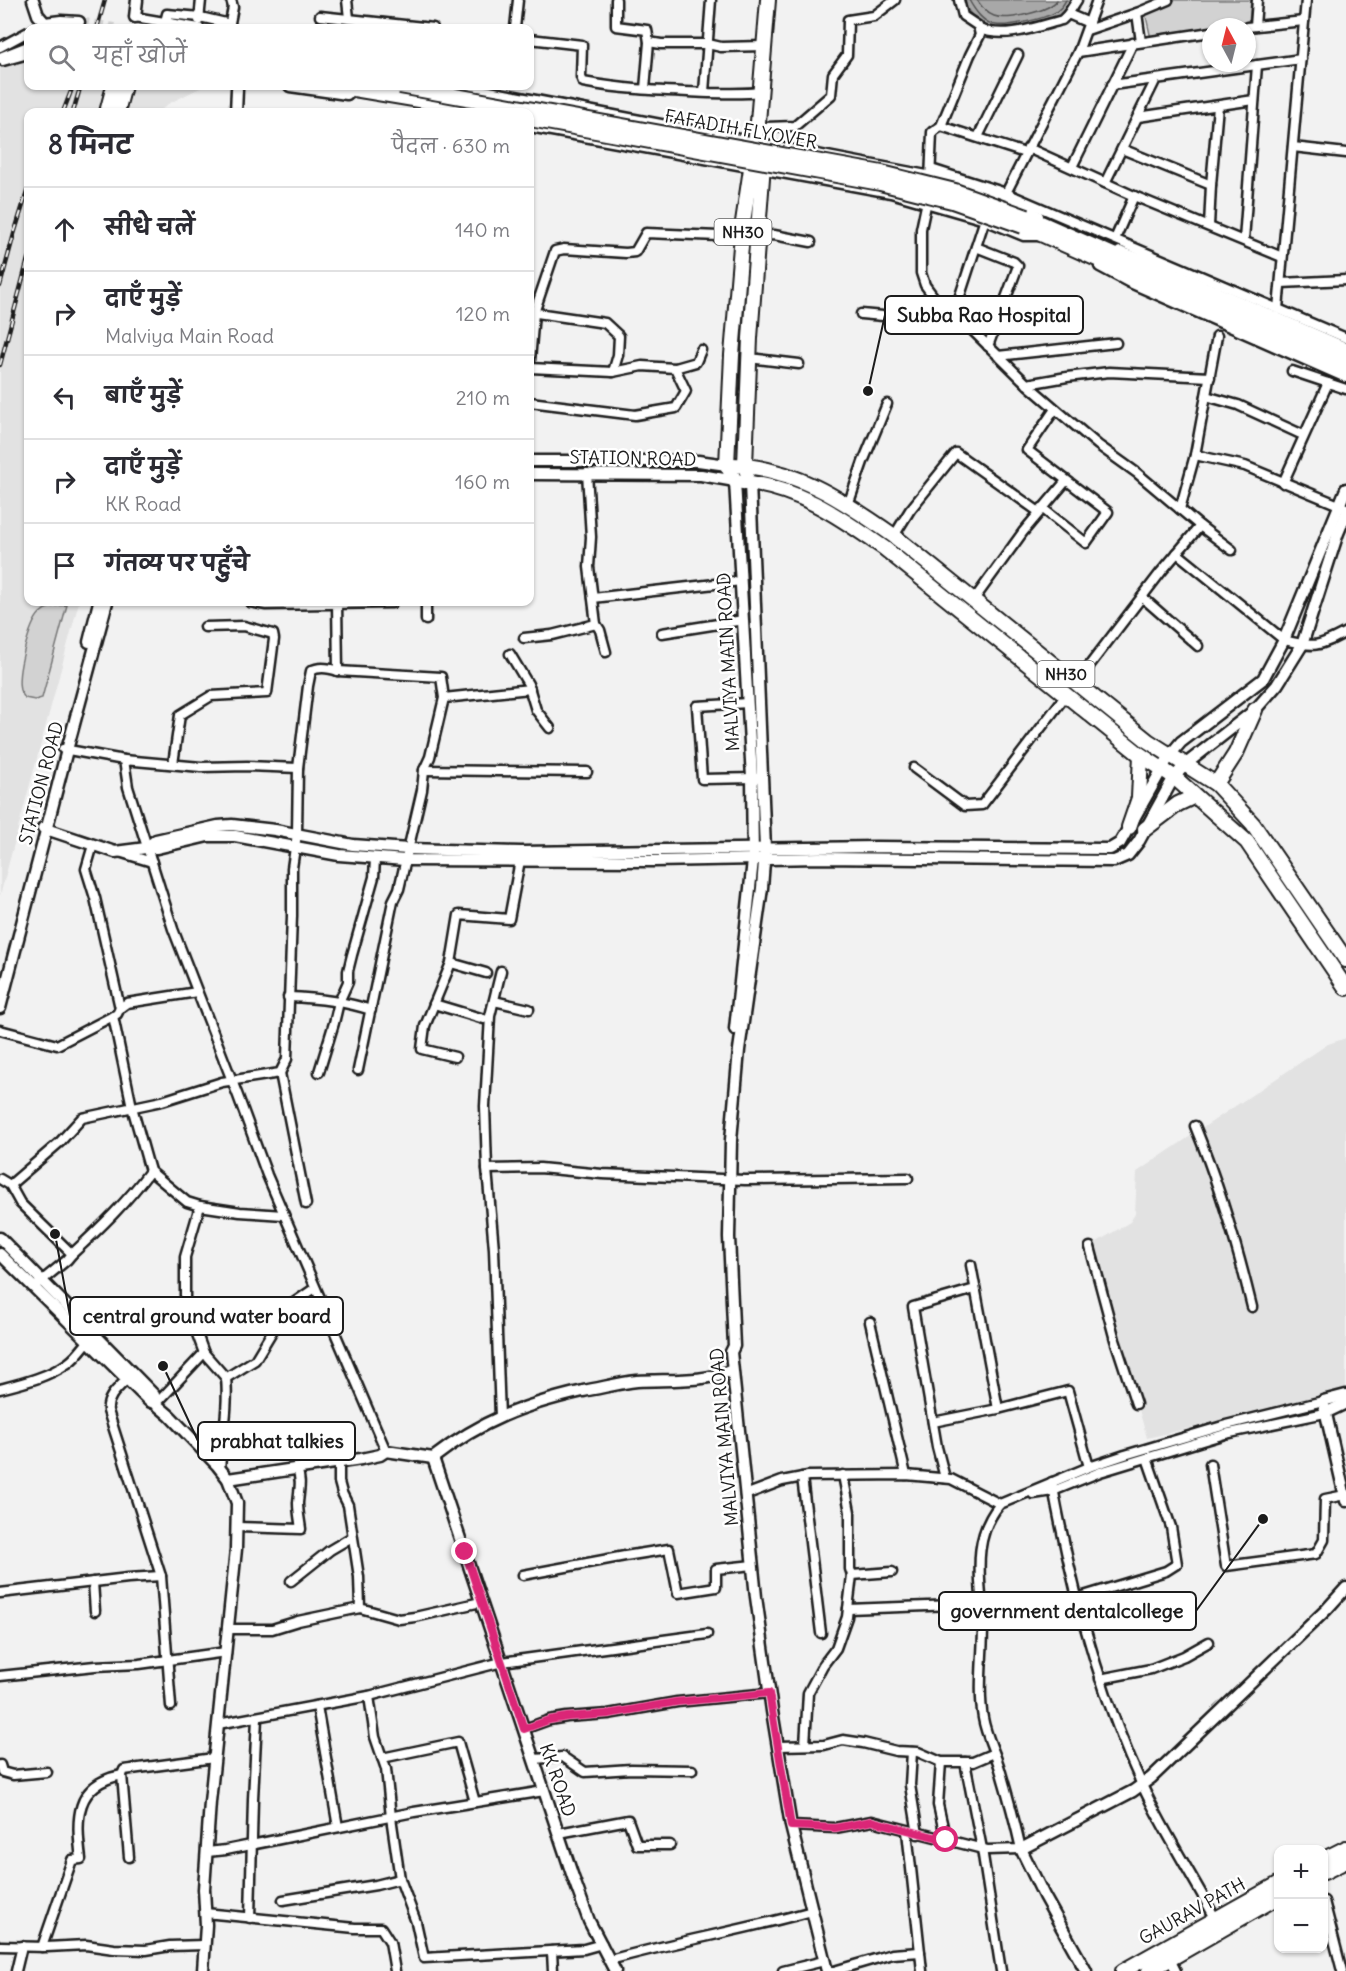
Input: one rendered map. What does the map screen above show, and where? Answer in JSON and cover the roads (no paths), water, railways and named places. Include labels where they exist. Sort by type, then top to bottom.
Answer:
[{"type":"main road","name":"NH30","points":[[745,465],[749,358],[758,236],[757,169],[768,0]]},
{"type":"main road","name":"NH30","points":[[760,144],[766,127],[777,0]]},
{"type":"main road","points":[[108,108],[113,90]]},
{"type":"main road","points":[[118,108],[123,90]]},
{"type":"main road","points":[[360,90],[467,108]]},
{"type":"main road","name":"FAFADIH FLYOVER","points":[[422,90],[522,108]]},
{"type":"main road","name":"FAFADIH FLYOVER","points":[[534,110],[882,173],[955,191],[1074,241]]},
{"type":"main road","name":"FAFADIH FLYOVER","points":[[534,120],[880,183],[1025,221],[1042,235],[1074,241]]},
{"type":"main road","name":"NH30","points":[[757,169],[743,222],[732,355],[727,465],[745,465],[795,477],[848,505],[894,536],[1148,741],[1216,784],[1253,824],[1346,960]]},
{"type":"main road","points":[[1074,241],[1346,370]]},
{"type":"main road","points":[[1111,260],[1346,358]]},
{"type":"main road","name":"MALVIYA MAIN ROAD","points":[[727,465],[735,481]]},
{"type":"main road","points":[[745,465],[750,483]]},
{"type":"main road","name":"NH30","points":[[735,481],[774,488],[805,498],[884,548],[1195,796],[1247,842],[1346,988]]},
{"type":"main road","points":[[1216,784],[1236,753],[1255,710]]},
{"type":"main road","points":[[1130,827],[1139,798],[1141,755]]},
{"type":"main road","points":[[1145,829],[1178,804],[1195,796]]},
{"type":"main road","points":[[1328,1857],[1346,1848]]},
{"type":"main road","points":[[1328,1870],[1346,1861]]},
{"type":"main road","name":"GAURAV PATH","points":[[1123,1971],[1274,1886]]},
{"type":"main road","points":[[1149,1971],[1173,1965],[1275,1899]]},
{"type":"street","points":[[33,0],[38,15],[45,23],[79,22]]},
{"type":"street","points":[[138,0],[135,17],[176,24]]},
{"type":"street","points":[[199,24],[201,0]]},
{"type":"street","points":[[230,24],[233,8],[231,0]]},
{"type":"street","points":[[347,0],[349,18]]},
{"type":"street","points":[[515,24],[518,0]]},
{"type":"street","points":[[616,0],[615,26],[647,30],[649,42],[645,89]]},
{"type":"street","points":[[704,92],[711,0]]},
{"type":"street","points":[[766,127],[795,126],[831,95],[833,74],[847,55],[848,20],[874,16],[896,0]]},
{"type":"street","points":[[959,0],[963,16],[979,29],[991,33],[1006,33],[1062,20],[1077,0]]},
{"type":"street","points":[[1006,193],[1078,52],[1097,0]]},
{"type":"street","points":[[1068,14],[1088,27],[1137,13],[1168,0]]},
{"type":"street","points":[[1253,18],[1257,0]]},
{"type":"street","points":[[1278,309],[1306,0]]},
{"type":"street","points":[[1072,167],[1112,85],[1137,42],[1137,13]]},
{"type":"street","points":[[165,22],[167,14],[200,17],[223,24]]},
{"type":"street","points":[[320,16],[399,24]]},
{"type":"street","points":[[1256,26],[1304,21]]},
{"type":"street","points":[[979,29],[980,36],[940,126],[932,133],[928,202],[921,229],[921,273],[925,285],[953,317],[968,326],[1055,409],[1232,550]]},
{"type":"street","points":[[1078,52],[1202,33]]},
{"type":"street","points":[[0,47],[24,34]]},
{"type":"street","points":[[534,39],[582,45],[581,77],[583,82],[645,89],[738,94],[761,92]]},
{"type":"street","points":[[649,42],[708,44],[721,47],[764,46]]},
{"type":"street","points":[[0,57],[24,48]]},
{"type":"street","points":[[0,62],[24,55]]},
{"type":"street","points":[[978,138],[1018,55]]},
{"type":"street","points":[[1112,85],[1301,58]]},
{"type":"street","points":[[1244,240],[1257,65]]},
{"type":"street","points":[[1105,183],[1156,79]]},
{"type":"street","points":[[236,108],[237,90]]},
{"type":"street","points":[[316,90],[431,108]]},
{"type":"street","points":[[479,90],[760,144],[930,172],[1006,193],[1346,338]]},
{"type":"street","points":[[1138,117],[1254,100]]},
{"type":"street","points":[[1209,226],[1218,106]]},
{"type":"street","points":[[940,126],[1026,150],[1072,167],[1134,196],[1282,257]]},
{"type":"street","points":[[534,127],[891,192],[985,219],[1024,235],[1042,235]]},
{"type":"street","points":[[1293,147],[1346,153]]},
{"type":"street","points":[[1122,149],[1211,185]]},
{"type":"street","points":[[930,172],[1001,197],[1024,208],[1130,282],[1346,377]]},
{"type":"street","points":[[1115,239],[1134,196]]},
{"type":"street","points":[[953,317],[985,219]]},
{"type":"street","points":[[534,307],[555,251],[564,249],[626,254],[635,252],[646,233],[743,237],[774,235],[811,242]]},
{"type":"street","points":[[1074,241],[1143,260],[1346,348]]},
{"type":"street","points":[[976,247],[1014,262],[1018,266],[988,346]]},
{"type":"street","points":[[1281,283],[1346,280]]},
{"type":"street","points":[[534,312],[605,323],[619,336],[618,355],[613,372]]},
{"type":"street","points":[[861,314],[927,320],[953,317]]},
{"type":"street","points":[[1180,509],[1194,455],[1217,336]]},
{"type":"street","points":[[998,356],[1116,344]]},
{"type":"street","points":[[534,368],[613,372],[642,366],[675,368],[696,362],[701,350]]},
{"type":"street","points":[[749,358],[799,364]]},
{"type":"street","points":[[534,402],[635,415],[676,408],[686,391],[675,368]]},
{"type":"street","points":[[1292,371],[1346,389]]},
{"type":"street","points":[[1027,384],[1109,372],[1210,377]]},
{"type":"street","points":[[1283,483],[1328,383]]},
{"type":"street","points":[[1206,396],[1238,405],[1304,435]]},
{"type":"street","points":[[848,505],[858,473],[887,404]]},
{"type":"street","points":[[894,536],[910,510],[956,453],[1086,543],[1108,512],[1028,450],[1055,409]]},
{"type":"street","points":[[1194,455],[1245,466],[1344,509]]},
{"type":"street","name":"STATION ROAD","points":[[534,461],[698,460],[727,465]]},
{"type":"street","name":"STATION ROAD","points":[[534,474],[701,474],[735,481]]},
{"type":"street","points":[[587,474],[591,537],[589,567],[596,624],[606,652]]},
{"type":"street","name":"MALVIYA MAIN ROAD","points":[[735,481],[743,620],[752,672],[748,703],[757,778],[759,855],[736,1050],[722,1233],[728,1296],[727,1348],[731,1352],[745,1495],[769,1693],[791,1826],[825,1966]]},
{"type":"street","points":[[973,601],[1040,510],[1066,481]]},
{"type":"street","points":[[748,703],[697,706],[702,779],[757,778],[752,672],[754,604],[750,483]]},
{"type":"street","points":[[759,855],[876,847],[1110,849],[1120,843],[1168,774],[1186,764],[1255,710],[1277,686],[1302,645],[1338,533],[1346,489]]},
{"type":"street","points":[[115,852],[157,848],[208,836],[235,836],[339,855],[375,859],[407,855],[520,857],[759,855],[1114,861],[1128,855],[1145,829],[1168,774],[1170,755],[1181,742],[1263,678],[1284,640],[1344,509]]},
{"type":"street","points":[[1076,683],[1200,525]]},
{"type":"street","points":[[1176,554],[1284,640],[1302,645],[1321,645],[1346,632]]},
{"type":"street","points":[[593,598],[741,581]]},
{"type":"street","points":[[1142,597],[1198,646]]},
{"type":"street","points":[[742,604],[754,604]]},
{"type":"street","points":[[0,979],[45,829],[98,606]]},
{"type":"street","name":"STATION ROAD","points":[[64,750],[106,606]]},
{"type":"street","points":[[337,606],[338,671]]},
{"type":"street","points":[[426,606],[426,620]]},
{"type":"street","points":[[662,633],[743,620]]},
{"type":"street","points":[[524,638],[552,635],[596,624]]},
{"type":"street","points":[[173,764],[180,715],[211,696],[267,693],[273,634],[244,626],[205,627]]},
{"type":"street","points":[[510,654],[530,689],[536,710],[550,728]]},
{"type":"street","points":[[306,1204],[280,1073],[287,1059],[298,768],[311,671],[318,668],[441,677],[444,698],[430,757],[424,770],[422,790],[399,889],[393,901],[358,1070]]},
{"type":"street","points":[[444,698],[530,689]]},
{"type":"street","points":[[914,768],[965,806],[982,806],[1066,695]]},
{"type":"street","points":[[64,750],[124,760],[173,764],[298,768]]},
{"type":"street","points":[[124,760],[128,787],[173,929],[283,1215],[386,1451]]},
{"type":"street","points":[[424,770],[587,772]]},
{"type":"street","points":[[146,848],[156,840],[231,825],[297,834],[407,855]]},
{"type":"street","points":[[45,829],[152,862]]},
{"type":"street","name":"STATION ROAD","points":[[0,1008],[45,829]]},
{"type":"street","points":[[93,845],[86,869],[95,898],[120,1008]]},
{"type":"street","points":[[455,1057],[422,1049],[425,1026],[451,963],[459,915],[509,919],[520,857]]},
{"type":"street","points":[[319,1072],[339,1002],[348,982],[348,971],[374,877],[375,859]]},
{"type":"street","points":[[451,963],[486,973]]},
{"type":"street","points":[[500,1417],[494,1249],[487,1169],[485,1106],[490,1016],[501,971]]},
{"type":"street","points":[[0,1030],[57,1045],[117,1014],[120,1008],[127,1003],[197,992]]},
{"type":"street","points":[[288,997],[339,1002],[371,1010]]},
{"type":"street","points":[[494,1001],[530,1009]]},
{"type":"street","points":[[434,1004],[484,1019]]},
{"type":"street","points":[[113,1016],[132,1107],[150,1171],[187,1202],[240,1212],[283,1215]]},
{"type":"street","points":[[10,1185],[60,1142],[82,1118],[162,1101],[232,1080],[280,1073]]},
{"type":"street","points":[[1195,1126],[1209,1161],[1237,1248],[1252,1307]]},
{"type":"street","points":[[487,1169],[540,1168],[602,1174],[745,1180],[908,1178]]},
{"type":"street","points":[[38,1284],[67,1260],[110,1218],[150,1171]]},
{"type":"street","points":[[0,1179],[10,1185],[20,1203],[72,1254]]},
{"type":"street","points":[[200,1206],[184,1257],[185,1302],[204,1353],[226,1378],[228,1395],[220,1470]]},
{"type":"street","points":[[0,1238],[38,1284],[130,1376],[149,1401],[156,1404],[220,1470],[228,1479],[237,1503],[237,1527],[214,1758],[204,1889],[203,1971]]},
{"type":"street","points":[[1090,1247],[1115,1340],[1136,1404]]},
{"type":"street","points":[[0,1254],[38,1284]]},
{"type":"street","points":[[971,1265],[998,1409]]},
{"type":"street","points":[[226,1378],[255,1360],[292,1304],[315,1288]]},
{"type":"street","points":[[945,1478],[913,1307],[975,1289]]},
{"type":"street","points":[[870,1322],[906,1475]]},
{"type":"street","points":[[0,1389],[26,1383],[69,1362],[91,1338]]},
{"type":"street","points":[[156,1404],[204,1353]]},
{"type":"street","points":[[228,1479],[339,1463],[380,1455],[386,1451],[433,1458],[476,1428],[521,1408],[550,1399],[635,1381],[717,1377],[732,1370]]},
{"type":"street","points":[[130,1376],[107,1403],[161,1576],[171,1706]]},
{"type":"street","points":[[933,1422],[998,1409],[1068,1391],[1089,1467]]},
{"type":"street","points":[[1086,1971],[1044,1896],[1021,1849],[1006,1788],[982,1716],[983,1625],[979,1577],[984,1530],[990,1516],[1000,1504],[1017,1496],[1324,1407],[1346,1395]]},
{"type":"street","points":[[1053,1487],[1089,1467],[1185,1436],[1346,1403]]},
{"type":"street","points":[[1210,1464],[1226,1566],[1316,1554],[1324,1540],[1325,1499],[1345,1498],[1324,1407]]},
{"type":"street","name":"KK ROAD","points":[[433,1458],[589,1921],[612,1966]]},
{"type":"street","points":[[1077,1598],[1166,1571],[1177,1564],[1171,1527],[1147,1458]]},
{"type":"street","points":[[339,1463],[339,1482],[348,1505],[359,1577],[360,1608]]},
{"type":"street","points":[[237,1527],[301,1529],[298,1503],[301,1479],[297,1468]]},
{"type":"street","points":[[805,1745],[808,1693],[836,1648],[848,1609],[852,1575],[850,1569],[850,1512],[843,1475]]},
{"type":"street","points":[[745,1495],[782,1481],[802,1477],[906,1475],[951,1479],[1000,1504]]},
{"type":"street","points":[[802,1477],[821,1633]]},
{"type":"street","points":[[1053,1487],[1077,1598],[1100,1679],[1142,1785],[1215,1918]]},
{"type":"street","points":[[291,1581],[330,1550],[352,1538]]},
{"type":"street","points":[[523,1575],[669,1549],[678,1593],[716,1587],[716,1569],[753,1565]]},
{"type":"street","points":[[852,1575],[892,1572]]},
{"type":"street","points":[[0,1593],[161,1576]]},
{"type":"street","points":[[93,1582],[95,1611]]},
{"type":"street","points":[[791,1826],[835,1828],[872,1821],[982,1849],[1021,1849],[1133,1791],[1151,1778],[1346,1588]]},
{"type":"street","points":[[228,1629],[272,1629],[360,1608],[399,1619],[481,1602]]},
{"type":"street","points":[[848,1609],[981,1604]]},
{"type":"street","points":[[218,1724],[369,1696],[502,1662],[708,1634]]},
{"type":"street","points":[[1100,1679],[1151,1669],[1184,1656],[1209,1642]]},
{"type":"street","points":[[0,1676],[139,1664],[225,1652]]},
{"type":"street","points":[[524,1729],[549,1720],[567,1717],[608,1714],[676,1702],[769,1693]]},
{"type":"street","points":[[369,1696],[375,1737],[386,1768],[400,1879],[416,1922],[424,1958],[584,1949],[602,1944]]},
{"type":"street","points":[[317,1706],[338,1827]]},
{"type":"street","points":[[250,1918],[257,1718]]},
{"type":"street","points":[[778,1746],[824,1745],[843,1740],[896,1751],[918,1752],[941,1762],[973,1762],[994,1753]]},
{"type":"street","points":[[382,1758],[458,1742],[475,1802]]},
{"type":"street","points":[[912,1752],[910,1785],[918,1834]]},
{"type":"street","points":[[534,1759],[563,1757],[585,1772],[631,1769],[692,1770]]},
{"type":"street","points":[[42,1947],[72,1860],[81,1859],[77,1829],[80,1806],[94,1786],[108,1777],[122,1774],[124,1770],[214,1758]]},
{"type":"street","points":[[941,1762],[938,1805],[946,1840]]},
{"type":"street","points":[[965,1762],[982,1849],[1001,1971]]},
{"type":"street","points":[[0,1764],[2,1772],[13,1775],[47,1772]]},
{"type":"street","points":[[122,1774],[129,1857]]},
{"type":"street","points":[[207,1852],[544,1791]]},
{"type":"street","points":[[559,1833],[628,1821],[637,1845],[670,1845]]},
{"type":"street","points":[[907,1831],[922,1971]]},
{"type":"street","points":[[283,1900],[400,1879]]},
{"type":"street","points":[[612,1966],[647,1950],[812,1911]]},
{"type":"street","points":[[205,1913],[355,1928],[381,1928],[390,1942],[395,1971]]},
{"type":"street","points":[[1328,1919],[1342,1971]]},
{"type":"street","points":[[0,1946],[86,1945],[146,1950],[170,1946],[204,1945]]},
{"type":"street","points":[[16,1971],[22,1946]]},
{"type":"street","points":[[552,1951],[553,1971]]},
{"type":"street","points":[[834,1971],[892,1954],[920,1952]]},
{"type":"street","points":[[783,1971],[825,1966]]},
{"type":"water","points":[[962,0],[1073,0],[1067,10],[1054,20],[995,31],[979,23]]},
{"type":"tunnel","points":[[79,22],[91,24]]},
{"type":"railway","points":[[98,24],[105,0]]},
{"type":"railway","points":[[65,108],[71,90]]},
{"type":"railway","points":[[74,108],[79,90]]},
{"type":"railway","points":[[0,286],[24,202]]},
{"type":"railway","points":[[0,365],[24,274]]},
{"type":"place","name":"Subba Rao Hospital","points":[[868,391]]},
{"type":"place","name":"central ground water board","points":[[55,1234]]},
{"type":"place","name":"prabhat talkies","points":[[163,1366]]},
{"type":"place","name":"government dentalcollege","points":[[1263,1519]]}]
